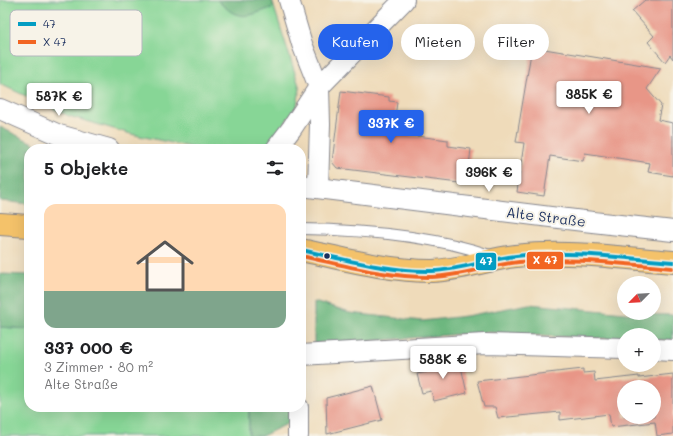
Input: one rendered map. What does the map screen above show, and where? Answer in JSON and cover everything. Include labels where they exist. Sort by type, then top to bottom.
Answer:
[{"type":"main road","points":[[0,224],[24,226]]},
{"type":"main road","points":[[306,251],[357,262],[416,270],[452,269],[515,256],[564,254],[673,262]]},
{"type":"street","points":[[288,0],[302,44],[319,87],[320,124],[309,187]]},
{"type":"street","points":[[280,144],[319,87],[404,0]]},
{"type":"street","points":[[0,109],[59,135],[91,144]]},
{"type":"street","name":"Alte Straße","points":[[309,187],[673,231]]},
{"type":"street","points":[[306,356],[485,344],[617,348]]},
{"type":"street","points":[[661,349],[673,350]]},
{"type":"street","points":[[298,412],[298,436]]},
{"type":"lane","points":[[306,229],[394,235],[469,248],[501,258]]},
{"type":"green space","points":[[0,0],[217,0],[225,7],[250,15],[274,7],[300,89],[297,105],[271,144],[177,144],[131,134],[69,116],[0,84]]},
{"type":"green space","points":[[217,0],[272,0],[274,7],[252,15],[243,16],[233,13]]},
{"type":"green space","points":[[0,127],[35,144],[24,144],[24,203],[0,201]]},
{"type":"green space","points":[[0,274],[24,275],[24,329],[0,327]]},
{"type":"green space","points":[[314,302],[350,313],[422,321],[466,316],[529,304],[617,312],[617,320],[661,320],[661,315],[673,315],[673,340],[661,340],[661,328],[617,328],[617,339],[488,332],[314,344]]},
{"type":"green space","points":[[0,327],[24,329],[24,412],[249,412],[249,436],[0,436]]},
{"type":"green space","points":[[249,412],[290,412],[289,423],[262,436],[249,436]]},
{"type":"building","points":[[645,0],[673,0],[673,59],[670,55],[665,62],[648,42],[654,36],[632,11]]},
{"type":"building","points":[[549,50],[661,68],[647,89],[661,105],[658,120],[673,123],[673,176],[648,172],[650,163],[585,153],[583,161],[550,156],[544,196],[517,192],[524,143],[516,142],[530,60],[549,60]]},
{"type":"building","points":[[341,91],[389,97],[389,101],[397,102],[393,133],[448,140],[448,146],[471,149],[467,184],[337,168],[332,162]]},
{"type":"building","points":[[460,362],[467,393],[434,401],[431,391],[422,393],[417,374],[427,372],[425,364]]},
{"type":"building","points":[[583,369],[583,373],[594,372],[595,381],[673,374],[673,434],[657,436],[655,424],[661,424],[661,380],[617,380],[617,424],[637,424],[611,427],[609,414],[560,420],[560,412],[498,418],[495,407],[484,407],[477,381]]},
{"type":"building","points":[[373,386],[382,420],[327,434],[326,398]]},
{"type":"transit line","name":"47","points":[[306,251],[366,264],[416,271],[443,270],[464,267],[506,257],[536,254],[594,255],[673,262]]},
{"type":"transit line","points":[[306,257],[366,270],[416,277],[432,277],[465,273],[508,263],[557,260],[672,268]]}]
